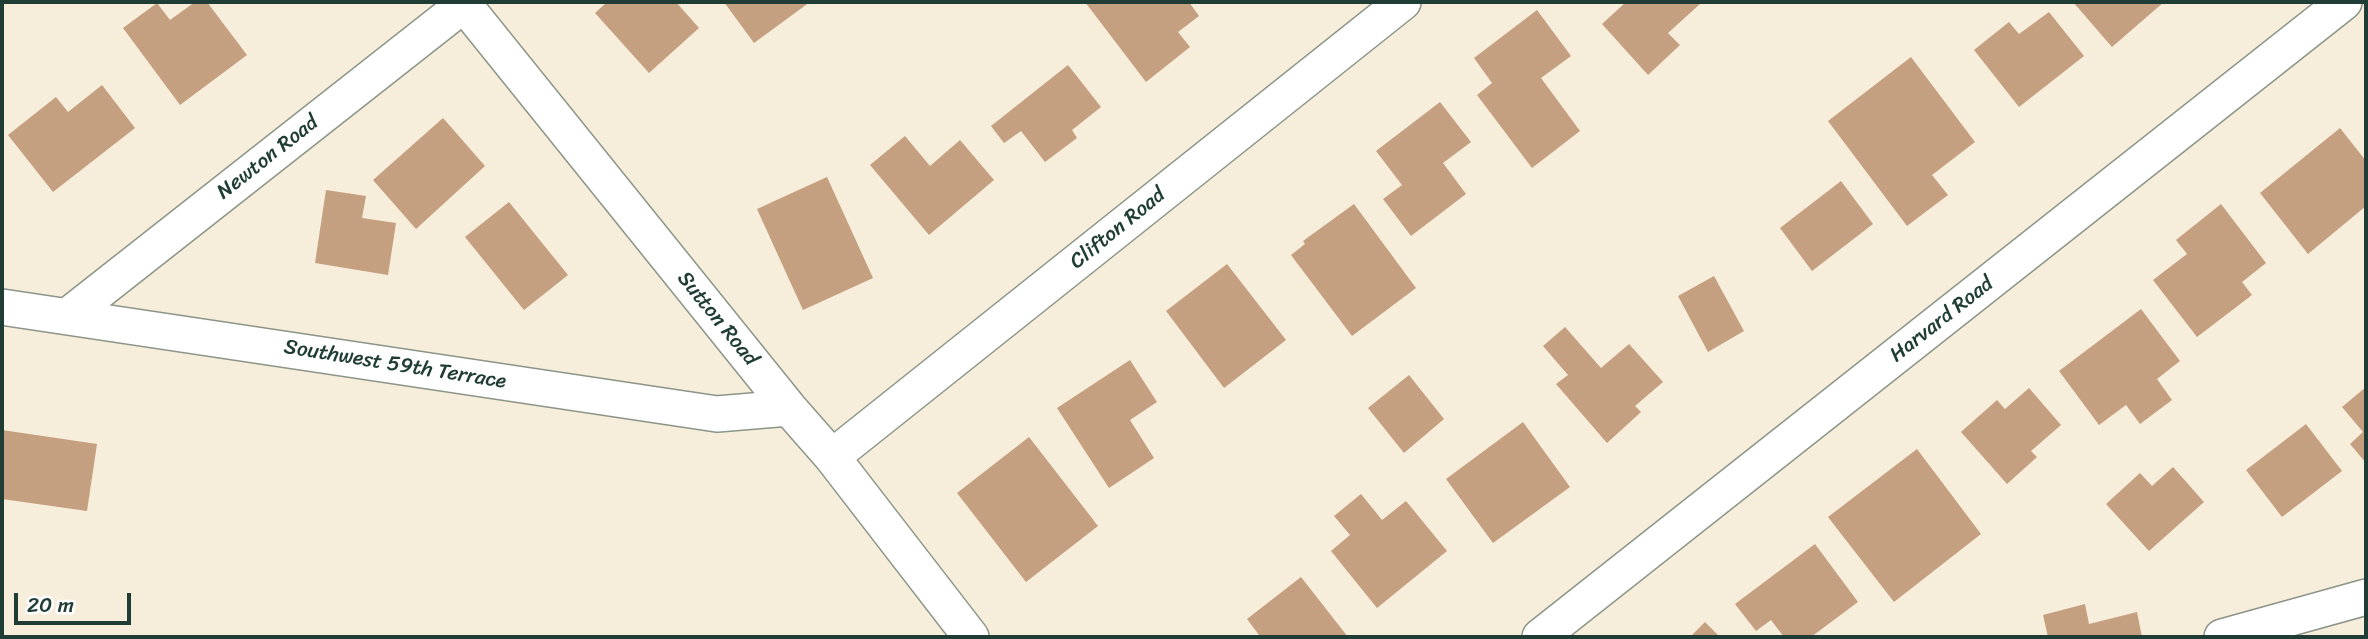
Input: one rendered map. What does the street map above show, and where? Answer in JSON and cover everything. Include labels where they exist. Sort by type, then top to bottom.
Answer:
[{"type":"street","name":"Clifton Road","points":[[832,457],[1404,2]]},
{"type":"street","name":"Harvard Road","points":[[1540,637],[2344,2]]},
{"type":"street","name":"Sutton Road","points":[[464,3],[789,408],[832,457],[971,637]]},
{"type":"street","name":"Newton Road","points":[[69,315],[464,3]]},
{"type":"street","name":"Southwest 59th Terrace","points":[[2,307],[717,414],[789,408]]},
{"type":"street","points":[[2222,637],[2366,597]]},
{"type":"building","points":[[195,2],[207,2],[247,55],[180,105],[123,28],[157,3],[170,20]]},
{"type":"building","points":[[607,2],[676,2],[699,28],[649,73],[595,13]]},
{"type":"building","points":[[724,2],[810,2],[754,43]]},
{"type":"building","points":[[1085,2],[1189,2],[1199,16],[1178,32],[1190,47],[1146,82]]},
{"type":"building","points":[[1626,2],[1700,4],[1668,33],[1680,45],[1648,75],[1602,24]]},
{"type":"building","points":[[2073,2],[2164,2],[2112,47]]},
{"type":"building","points":[[1537,10],[1571,56],[1541,78],[1580,131],[1532,168],[1477,95],[1492,83],[1474,58]]},
{"type":"building","points":[[2049,12],[2084,56],[2019,107],[1974,50],[2009,22],[2019,34]]},
{"type":"building","points":[[1911,57],[1975,142],[1932,175],[1948,195],[1907,226],[1828,121]]},
{"type":"building","points":[[1068,65],[1101,107],[1072,130],[1077,138],[1045,162],[1021,131],[1004,143],[991,126]]},
{"type":"building","points":[[102,85],[135,128],[53,192],[8,135],[56,97],[68,112]]},
{"type":"building","points":[[1440,102],[1471,142],[1443,163],[1466,194],[1411,236],[1383,199],[1402,185],[1376,151]]},
{"type":"building","points":[[443,118],[485,166],[416,229],[373,180]]},
{"type":"building","points":[[2340,128],[2366,161],[2366,206],[2308,254],[2260,193]]},
{"type":"building","points":[[905,136],[930,166],[960,140],[994,180],[929,235],[870,165]]},
{"type":"building","points":[[827,177],[873,278],[803,310],[757,209]]},
{"type":"building","points":[[1841,181],[1873,224],[1812,271],[1780,228]]},
{"type":"building","points":[[326,190],[366,196],[362,218],[396,223],[388,275],[315,263]]},
{"type":"building","points":[[509,202],[568,275],[524,310],[465,237]]},
{"type":"building","points":[[1354,204],[1416,288],[1352,336],[1291,255],[1305,244],[1303,241]]},
{"type":"building","points":[[2221,204],[2266,263],[2242,282],[2252,295],[2197,337],[2153,280],[2187,254],[2176,240]]},
{"type":"building","points":[[1227,264],[1286,340],[1224,388],[1166,311]]},
{"type":"building","points":[[1714,276],[1744,331],[1708,352],[1678,296]]},
{"type":"building","points":[[2141,309],[2180,361],[2157,379],[2172,400],[2140,424],[2126,405],[2099,425],[2059,371]]},
{"type":"building","points":[[1565,327],[1601,368],[1629,344],[1663,382],[1635,406],[1641,412],[1607,443],[1556,384],[1568,375],[1543,346]]},
{"type":"building","points":[[1130,360],[1157,402],[1130,420],[1154,458],[1109,488],[1057,408]]},
{"type":"building","points":[[1409,375],[1444,419],[1404,453],[1368,408]]},
{"type":"building","points":[[2366,387],[2366,463],[2350,444],[2363,432],[2342,407]]},
{"type":"building","points":[[2029,388],[2061,425],[2031,451],[2037,457],[2007,484],[1961,432],[1997,400],[2005,409]]},
{"type":"building","points":[[1523,422],[1570,487],[1493,543],[1446,479]]},
{"type":"building","points":[[2306,424],[2342,471],[2282,517],[2246,470]]},
{"type":"building","points":[[2,430],[97,444],[87,511],[2,499]]},
{"type":"building","points":[[1029,437],[1098,526],[1026,582],[957,493]]},
{"type":"building","points":[[1917,449],[1981,534],[1894,602],[1828,517]]},
{"type":"building","points":[[2173,467],[2204,502],[2149,551],[2106,504],[2140,473],[2152,486]]},
{"type":"building","points":[[1361,494],[1382,520],[1406,501],[1447,551],[1377,608],[1331,551],[1350,535],[1334,516]]},
{"type":"building","points":[[1815,544],[1858,602],[1811,637],[1784,637],[1771,620],[1756,631],[1735,604]]},
{"type":"building","points":[[1301,577],[1348,637],[1257,637],[1259,635],[1247,619]]},
{"type":"building","points":[[2085,604],[2089,624],[2137,612],[2142,637],[2048,637],[2043,615]]},
{"type":"building","points":[[1705,622],[1720,637],[1690,637]]}]
